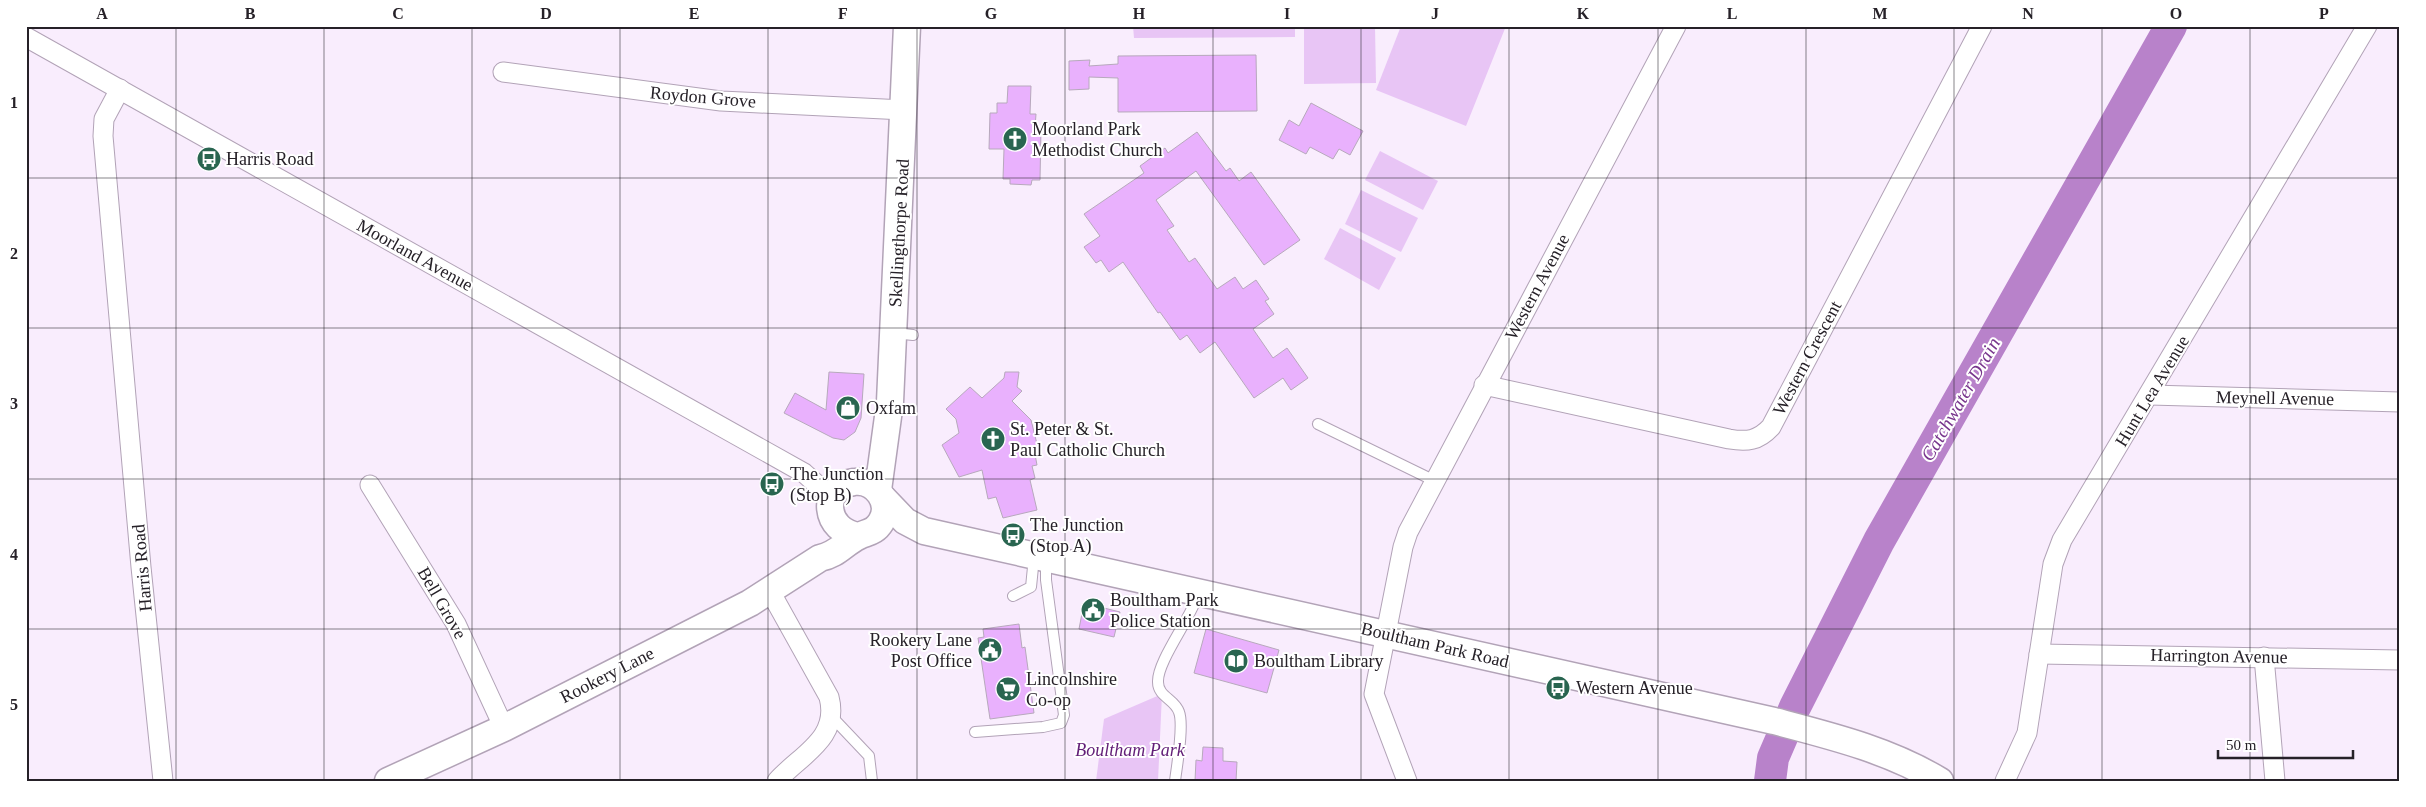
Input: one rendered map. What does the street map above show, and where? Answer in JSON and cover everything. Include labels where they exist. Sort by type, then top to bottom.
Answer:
[{"type":"street","name":"Skellingthorpe Road","points":[[856,494],[886,439],[903,334],[904,110],[907,26]]},
{"type":"street","name":"Western Avenue","points":[[1407,781],[1374,694],[1403,547],[1408,532],[1484,385],[1676,26]]},
{"type":"street","name":"Western Crescent","points":[[1484,385],[1729,439],[1748,442],[1763,436],[1771,427],[1982,26]]},
{"type":"street","name":"Hunt Lea Avenue","points":[[2005,781],[2025,741],[2053,564],[2062,540],[2150,395],[2367,26]]},
{"type":"street","name":"Moorland Avenue","points":[[26,37],[804,473],[856,494]]},
{"type":"street","name":"Roydon Grove","points":[[503,72],[721,101],[904,110]]},
{"type":"street","name":"Harris Road","points":[[120,90],[104,119],[103,136],[141,567],[163,781]]},
{"type":"street","name":"Meynell Avenue","points":[[2150,395],[2400,402]]},
{"type":"street","name":"Moorland Avenue","points":[[804,473],[838,482],[856,494]]},
{"type":"street","name":"Bell Grove","points":[[370,485],[456,624],[504,728]]},
{"type":"street","points":[[856,494],[924,531]]},
{"type":"street","points":[[856,494],[842,532],[903,534],[924,531]]},
{"type":"street","points":[[856,494],[884,514],[868,532]]},
{"type":"street","points":[[820,558],[856,494]]},
{"type":"street","name":"Boultham Park Road","points":[[924,531],[1040,558],[1200,591],[1774,721],[1838,737],[1912,764],[1940,781]]},
{"type":"street","name":"Rookery Lane","points":[[388,781],[504,728],[770,591],[820,558],[832,556],[868,532]]},
{"type":"street","points":[[770,591],[828,698],[832,717],[820,742],[777,781]]},
{"type":"street","name":"Harrington Avenue","points":[[2038,654],[2400,660]]},
{"type":"street","points":[[2264,657],[2275,781]]},
{"type":"lane","points":[[1318,424],[1435,481]]},
{"type":"lane","points":[[1013,596],[1031,587],[1040,558]]},
{"type":"lane","points":[[975,732],[1043,727],[1061,723],[1064,715],[1046,580],[1040,558]]},
{"type":"lane","points":[[1175,781],[1180,718],[1174,704],[1159,690],[1158,681],[1165,658],[1195,605],[1200,591]]},
{"type":"lane","points":[[832,717],[869,756],[872,781]]},
{"type":"green space","points":[[1133,26],[1295,26],[1295,37],[1134,38]]},
{"type":"green space","points":[[1304,26],[1375,26],[1376,83],[1304,84]]},
{"type":"green space","points":[[1401,26],[1506,26],[1466,126],[1376,90]]},
{"type":"green space","points":[[1380,151],[1438,181],[1423,210],[1365,180]]},
{"type":"green space","points":[[1361,190],[1418,218],[1401,252],[1345,224]]},
{"type":"green space","points":[[1340,228],[1396,258],[1379,290],[1324,259]]},
{"type":"green space","name":"Boultham Park","points":[[1162,694],[1158,781],[1096,781],[1104,719]]},
{"type":"building","points":[[1256,55],[1257,111],[1118,112],[1118,78],[1089,77],[1089,89],[1069,90],[1069,61],[1090,60],[1089,66],[1118,64],[1118,56]]},
{"type":"building","name":"Moorland Park Methodist Church","points":[[1008,86],[1031,86],[1030,114],[1036,114],[1035,128],[1041,128],[1040,180],[1032,180],[1031,185],[1010,184],[1010,179],[1003,179],[1004,149],[989,149],[990,113],[997,113],[997,103],[1007,103]]},
{"type":"building","points":[[1311,103],[1363,131],[1350,155],[1339,149],[1333,159],[1310,147],[1306,154],[1279,140],[1289,120],[1299,126]]},
{"type":"building","points":[[1197,132],[1226,171],[1230,168],[1239,181],[1251,172],[1300,240],[1264,265],[1196,171],[1156,200],[1174,226],[1167,230],[1189,262],[1195,258],[1217,289],[1235,277],[1243,289],[1256,280],[1269,299],[1265,301],[1274,314],[1253,329],[1273,358],[1287,348],[1308,378],[1291,390],[1283,378],[1254,398],[1215,342],[1200,353],[1187,335],[1180,340],[1160,312],[1158,313],[1123,262],[1109,272],[1101,260],[1096,263],[1084,247],[1100,236],[1084,214],[1144,173],[1140,166],[1165,148],[1168,153]]},
{"type":"building","name":"Oxfam","points":[[829,372],[864,374],[861,418],[855,432],[844,440],[833,438],[784,413],[795,393],[826,410]]},
{"type":"building","name":"St. Peter & St. Paul Catholic Church","points":[[1005,372],[1019,372],[1017,387],[1022,391],[1012,401],[1031,420],[1038,448],[1034,449],[1037,465],[1032,466],[1035,478],[1030,480],[1037,510],[1003,518],[996,497],[988,499],[982,470],[959,477],[942,445],[959,433],[956,419],[946,409],[970,387],[982,398],[1004,378]]},
{"type":"building","points":[[1084,603],[1120,612],[1114,637],[1079,629]]},
{"type":"building","name":"Lincolnshire Co-op","points":[[1019,624],[1022,648],[1025,647],[1034,713],[990,719],[978,638],[984,637],[983,629]]},
{"type":"building","name":"Boultham Library","points":[[1206,629],[1279,650],[1267,693],[1194,673]]},
{"type":"building","points":[[1203,747],[1223,748],[1223,761],[1237,762],[1236,781],[1195,781],[1196,760],[1202,761]]},
{"type":"waterway","name":"Catchwater Drain","points":[[1770,781],[1773,758],[1795,707],[1879,541],[2171,26]]},
{"type":"place","name":"Moorland Park Methodist Church","points":[[1015,139]]},
{"type":"place","name":"Harris Road","points":[[209,159]]},
{"type":"place","name":"Oxfam","points":[[848,408]]},
{"type":"place","name":"St. Peter & St. Paul Catholic Church","points":[[993,439]]},
{"type":"place","name":"The Junction (Stop B)","points":[[772,484]]},
{"type":"place","name":"The Junction (Stop A)","points":[[1013,535]]},
{"type":"place","name":"Boultham Park Police Station","points":[[1093,610]]},
{"type":"place","name":"Rookery Lane Post Office","points":[[990,650]]},
{"type":"place","name":"Boultham Library","points":[[1236,661]]},
{"type":"place","name":"Western Avenue","points":[[1558,688]]},
{"type":"place","name":"Lincolnshire Co-op","points":[[1008,689]]}]
